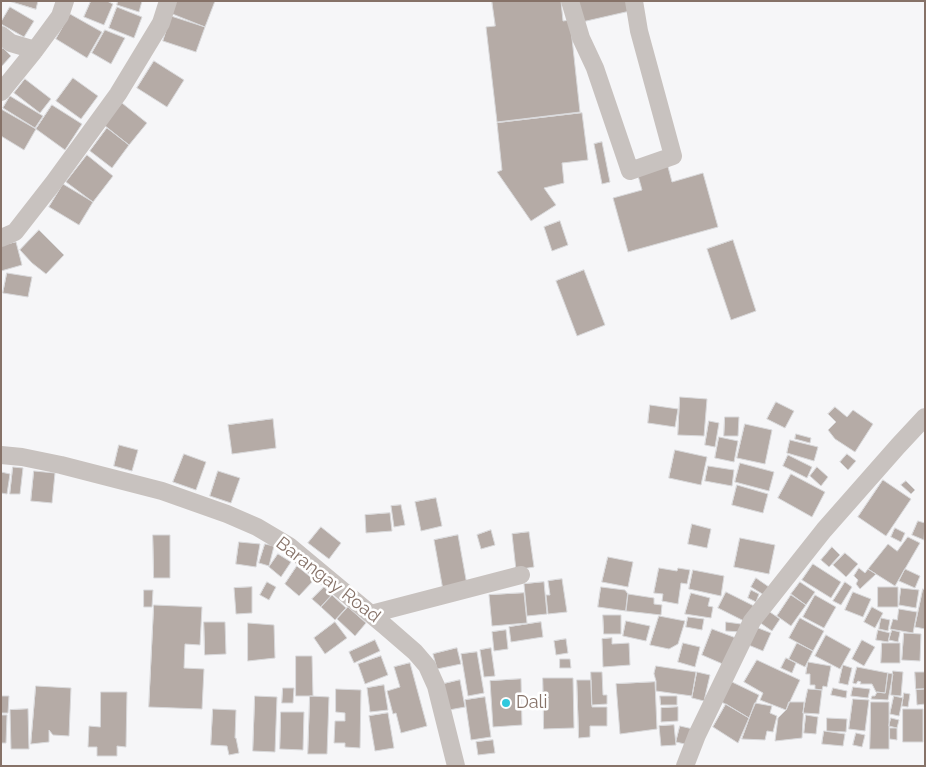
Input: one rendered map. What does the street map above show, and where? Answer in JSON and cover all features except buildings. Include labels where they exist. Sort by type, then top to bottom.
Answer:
[{"type":"street","points":[[1,92],[60,16],[65,1]]},
{"type":"street","points":[[1,238],[15,232],[118,94],[161,23],[168,1]]},
{"type":"street","points":[[570,1],[580,38],[595,68],[630,171],[673,156],[639,31],[634,1]]},
{"type":"street","points":[[1,35],[11,43],[35,50]]},
{"type":"street","points":[[685,766],[697,735],[752,621],[824,530],[925,417]]},
{"type":"street","name":"Barangay Road","points":[[1,455],[29,458],[84,470],[162,491],[228,514],[289,546],[416,652],[426,666],[436,686],[456,766]]},
{"type":"street","points":[[371,614],[521,575]]},
{"type":"place","name":"Dali","points":[[506,703]]}]
